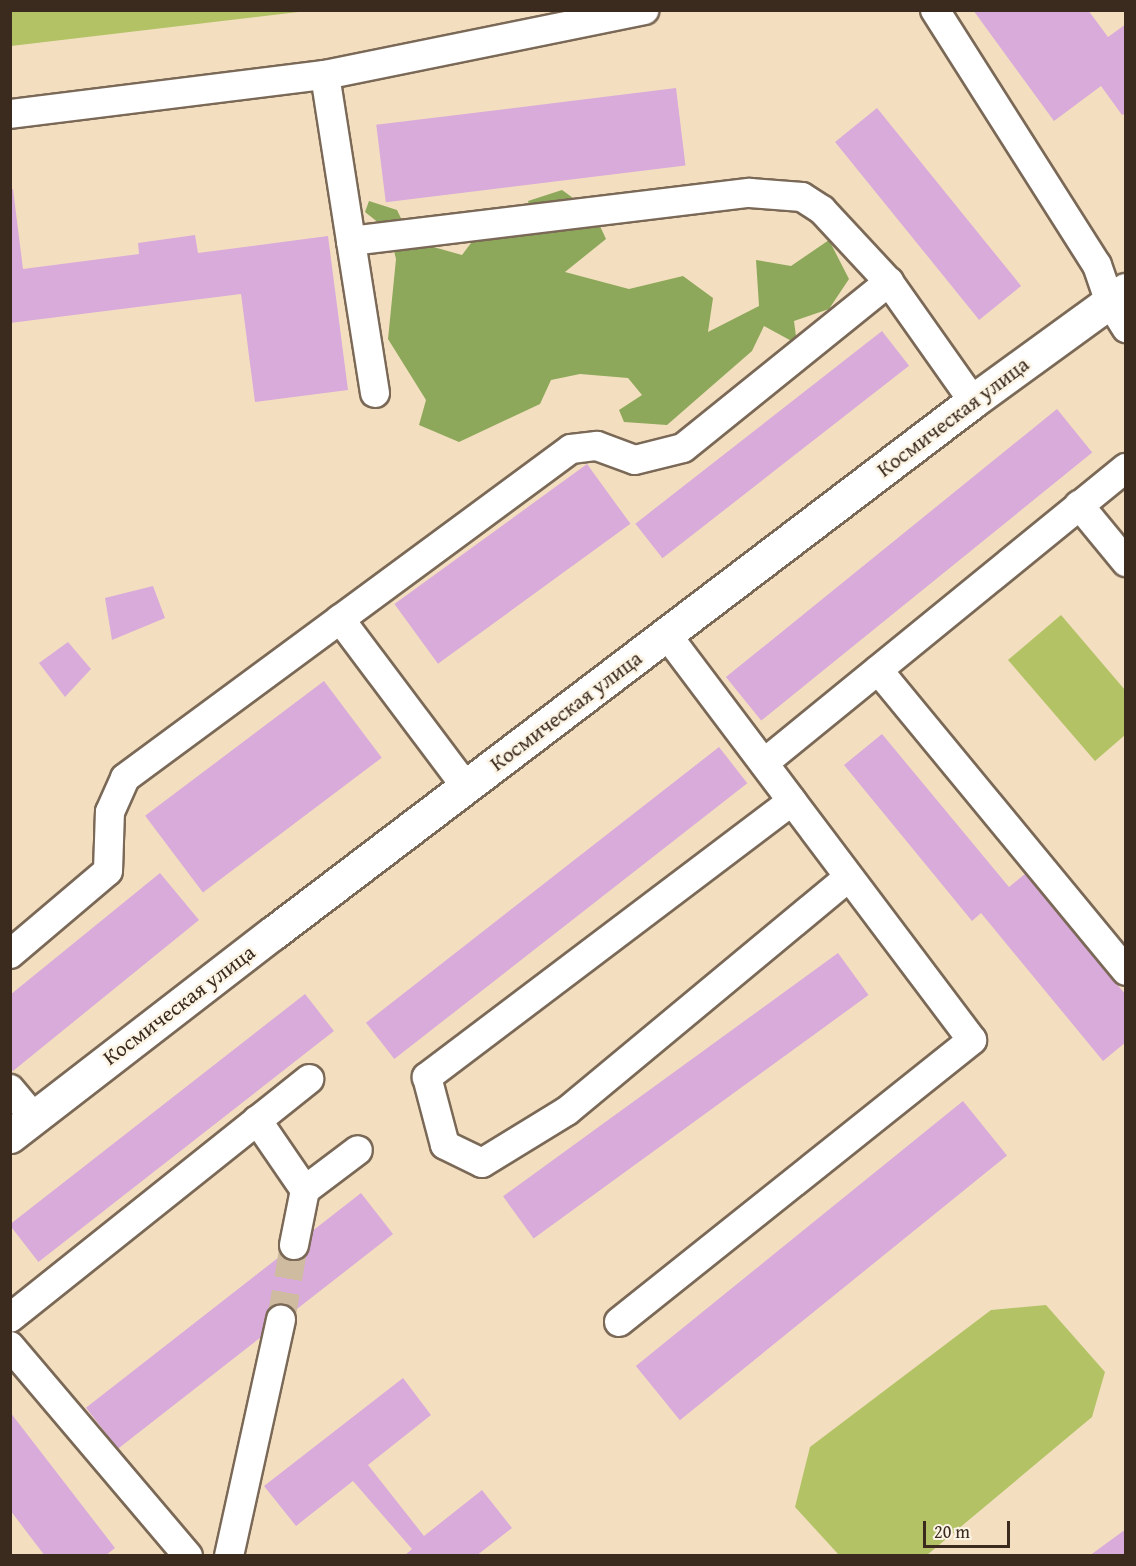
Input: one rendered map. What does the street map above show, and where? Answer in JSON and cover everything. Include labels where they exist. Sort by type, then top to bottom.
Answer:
[{"type":"main road","name":"Космическая улица","points":[[22,1127],[97,1067],[973,401],[1120,307]]},
{"type":"lane","points":[[10,114],[325,75],[644,10]]},
{"type":"lane","points":[[935,10],[1097,265],[1120,307]]},
{"type":"lane","points":[[325,75],[375,393]]},
{"type":"lane","points":[[351,241],[750,193],[802,196],[822,210],[889,282],[973,401]]},
{"type":"lane","points":[[10,954],[108,871],[110,813],[125,778],[571,449],[597,446],[635,460],[683,448],[889,282]]},
{"type":"lane","points":[[764,763],[1125,468]]},
{"type":"lane","points":[[1079,505],[1125,562]]},
{"type":"lane","points":[[340,619],[466,787]]},
{"type":"lane","points":[[619,1322],[972,1040],[667,635]]},
{"type":"lane","points":[[878,670],[1125,972]]},
{"type":"lane","points":[[792,801],[427,1077],[445,1145],[482,1163],[567,1111],[849,877]]},
{"type":"lane","points":[[10,1318],[309,1079]]},
{"type":"lane","points":[[10,1089],[22,1127]]},
{"type":"lane","points":[[257,1120],[305,1190]]},
{"type":"lane","points":[[294,1245],[305,1190],[358,1150]]},
{"type":"lane","points":[[229,1556],[281,1320]]},
{"type":"lane","points":[[10,1346],[188,1556]]},
{"type":"green space","points":[[11,10],[307,10],[307,11],[11,46]]},
{"type":"green space","points":[[562,190],[594,213],[606,239],[565,272],[629,289],[683,276],[713,298],[708,332],[759,306],[756,260],[791,266],[829,240],[849,279],[829,309],[794,321],[797,344],[764,326],[752,351],[667,425],[624,422],[619,410],[642,395],[628,378],[580,374],[551,380],[540,404],[459,442],[419,425],[426,400],[388,339],[396,259],[389,231],[365,212],[369,201],[397,210],[412,241],[462,255],[474,239],[533,220],[528,201]]},
{"type":"green space","points":[[1061,615],[1125,690],[1125,735],[1095,761],[1008,660]]},
{"type":"green space","points":[[1046,1305],[1105,1372],[1092,1417],[927,1555],[839,1555],[795,1507],[810,1447],[991,1310]]},
{"type":"building","points":[[973,10],[1088,10],[1108,37],[1126,24],[1126,113],[1122,115],[1101,86],[1054,121]]},
{"type":"building","points":[[676,88],[686,165],[386,202],[376,125]]},
{"type":"building","points":[[877,108],[1021,286],[979,320],[835,142]]},
{"type":"building","points":[[10,189],[13,189],[23,269],[139,254],[138,243],[195,235],[198,253],[328,236],[348,390],[255,402],[241,294],[10,323]]},
{"type":"building","points":[[882,331],[909,366],[662,558],[635,524]]},
{"type":"building","points":[[1057,409],[1092,453],[761,721],[726,677]]},
{"type":"building","points":[[587,464],[630,524],[438,664],[394,604]]},
{"type":"building","points":[[153,586],[165,618],[112,640],[105,598]]},
{"type":"building","points":[[68,642],[91,669],[65,697],[39,663]]},
{"type":"building","points":[[324,681],[382,758],[203,892],[145,816]]},
{"type":"building","points":[[882,734],[1009,887],[1025,874],[1126,995],[1126,1042],[1103,1061],[981,913],[972,921],[844,765]]},
{"type":"building","points":[[719,747],[747,783],[394,1059],[366,1023]]},
{"type":"building","points":[[160,873],[199,920],[13,1071],[10,1068],[10,995]]},
{"type":"building","points":[[838,953],[869,995],[534,1238],[503,1196]]},
{"type":"building","points":[[305,994],[334,1031],[38,1262],[10,1224]]},
{"type":"building","points":[[963,1101],[1007,1155],[680,1420],[636,1366]]},
{"type":"building","points":[[361,1193],[393,1234],[118,1449],[86,1408]]},
{"type":"building","points":[[403,1378],[431,1415],[368,1465],[424,1536],[482,1490],[512,1528],[476,1556],[404,1556],[412,1549],[353,1481],[296,1526],[264,1486]]},
{"type":"building","points":[[10,1412],[115,1548],[105,1556],[45,1556],[10,1510]]},
{"type":"building","points":[[1126,1529],[1126,1556],[1089,1556]]},
{"type":"tunnel","points":[[281,1320],[294,1245]]}]
